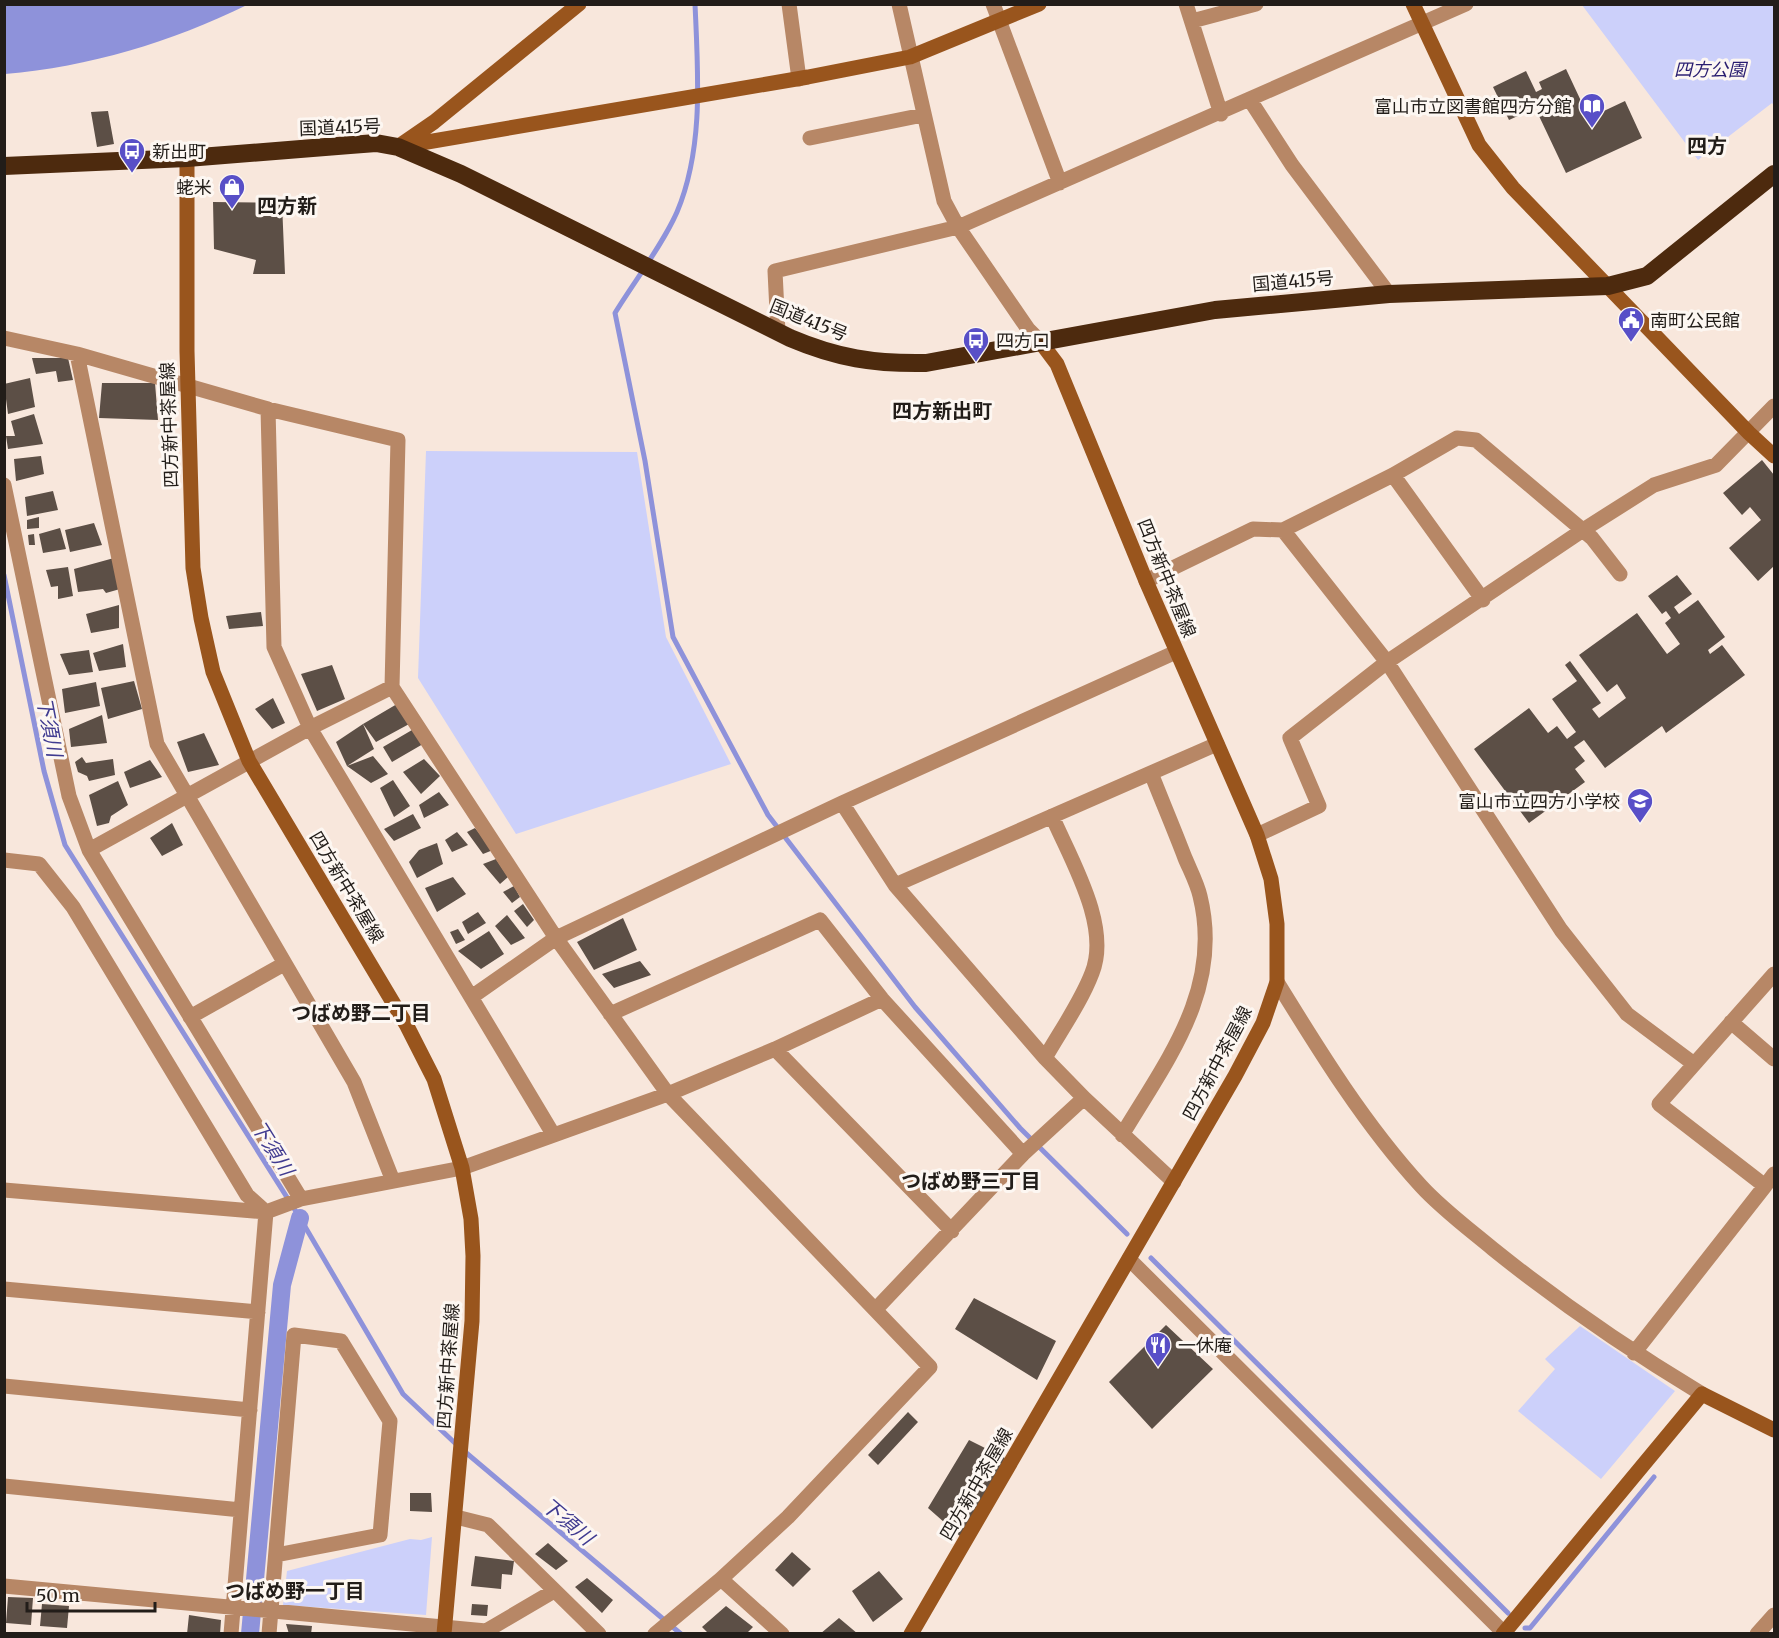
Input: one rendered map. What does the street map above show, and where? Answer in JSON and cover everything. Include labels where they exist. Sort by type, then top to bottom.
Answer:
[{"type":"highway","name":"国道415号","points":[[4,166],[187,158],[350,145],[376,144],[398,147],[461,174],[778,332],[845,358],[884,363],[926,363],[1039,340],[1215,310],[1389,294],[1608,286],[1647,276],[1774,174]]},
{"type":"main road","points":[[398,147],[434,122],[579,4]]},
{"type":"main road","points":[[398,147],[799,79],[910,57],[1039,4]]},
{"type":"main road","points":[[1413,4],[1479,145],[1513,188],[1749,434],[1774,456]]},
{"type":"main road","name":"四方新中茶屋線","points":[[187,158],[188,385],[193,568],[213,672],[249,761],[407,1026],[434,1079],[462,1168],[471,1219],[472,1321],[444,1630]]},
{"type":"main road","name":"四方新中茶屋線","points":[[911,1634],[1174,1182],[1263,1023],[1277,982],[1277,924],[1271,879],[1257,835],[1176,652],[1057,363],[1039,340]]},
{"type":"main road","points":[[1504,1633],[1702,1394],[1774,1430]]},
{"type":"street","points":[[789,4],[799,79]]},
{"type":"street","points":[[899,4],[944,201],[958,227],[1028,329],[1039,340]]},
{"type":"street","points":[[993,4],[1060,183]]},
{"type":"street","points":[[1186,4],[1221,114]]},
{"type":"street","points":[[1192,21],[1256,4]]},
{"type":"street","points":[[778,332],[775,271],[958,227],[1221,114],[1466,4]]},
{"type":"street","points":[[1250,100],[1292,165],[1389,294]]},
{"type":"street","points":[[810,138],[923,115]]},
{"type":"street","points":[[4,338],[77,354],[268,409],[398,440],[392,687],[556,938],[668,1094],[930,1367],[788,1517],[721,1579],[655,1634]]},
{"type":"street","points":[[77,354],[157,744],[354,1082],[393,1181]]},
{"type":"street","points":[[1257,835],[1319,806],[1290,738],[1388,662],[1483,600],[1582,530],[1654,485],[1716,465],[1749,434],[1774,406]]},
{"type":"street","points":[[268,409],[274,647],[310,728],[473,996],[553,1134]]},
{"type":"street","points":[[1146,581],[1253,529],[1283,530],[1393,475],[1457,438],[1476,440],[1582,530],[1620,574]]},
{"type":"street","points":[[1393,475],[1483,600]]},
{"type":"street","points":[[4,485],[69,796],[89,850],[301,1199]]},
{"type":"street","points":[[1283,530],[1388,662],[1561,930],[1627,1014],[1694,1064]]},
{"type":"street","points":[[473,996],[556,938],[842,803],[1176,652]]},
{"type":"street","points":[[89,850],[310,728],[392,687]]},
{"type":"street","points":[[896,885],[1217,744]]},
{"type":"street","points":[[1122,1135],[1184,1033],[1197,999],[1204,963],[1205,927],[1200,895],[1151,773]]},
{"type":"street","points":[[842,803],[896,885],[1046,1058],[1122,1135],[1174,1182]]},
{"type":"street","points":[[1046,1058],[1093,973],[1097,933],[1091,908],[1052,816]]},
{"type":"street","points":[[4,860],[39,864],[73,907],[247,1196],[266,1212]]},
{"type":"street","points":[[610,1014],[819,920],[882,999],[1023,1154]]},
{"type":"street","points":[[190,1017],[284,964]]},
{"type":"street","points":[[1634,1353],[1770,1180],[1659,1104],[1774,974]]},
{"type":"street","points":[[1277,982],[1358,1106],[1393,1154],[1423,1188],[1512,1263],[1634,1353],[1702,1394]]},
{"type":"street","points":[[4,1190],[266,1212],[301,1199],[462,1168],[668,1094],[775,1049],[882,999]]},
{"type":"street","points":[[1731,1022],[1774,1059]]},
{"type":"street","points":[[775,1049],[952,1231]]},
{"type":"street","points":[[876,1309],[1023,1154],[1084,1098]]},
{"type":"street","points":[[231,1634],[266,1212]]},
{"type":"street","points":[[1130,1259],[1504,1633]]},
{"type":"street","points":[[4,1289],[258,1312]]},
{"type":"street","points":[[269,1634],[294,1335],[341,1341],[390,1421],[380,1535],[276,1555]]},
{"type":"street","points":[[4,1386],[250,1410]]},
{"type":"street","points":[[4,1486],[241,1510]]},
{"type":"street","points":[[456,1517],[488,1525],[599,1634]]},
{"type":"street","points":[[721,1579],[782,1634]]},
{"type":"street","points":[[4,1586],[271,1611],[373,1627],[486,1631],[554,1591]]},
{"type":"street","points":[[1757,1634],[1774,1615]]},
{"type":"green space","name":"四方公園","points":[[1582,5],[1774,5],[1774,106],[1772,103],[1698,160]]},
{"type":"green space","points":[[426,451],[637,452],[666,637],[731,764],[516,834],[418,678]]},
{"type":"green space","points":[[1580,1326],[1675,1391],[1601,1479],[1518,1411],[1555,1369],[1545,1359]]},
{"type":"green space","points":[[432,1537],[426,1615],[283,1605],[287,1571],[410,1539],[421,1540]]},
{"type":"water","points":[[5,4],[247,5],[189,30],[129,51],[36,71],[5,74]]},
{"type":"building","name":"富山市立図書館四方分館","points":[[1566,69],[1589,118],[1625,101],[1642,138],[1566,173],[1539,116],[1550,111],[1546,103],[1509,120],[1493,87],[1526,71],[1536,92],[1542,89],[1539,82]]},
{"type":"building","points":[[108,111],[114,144],[97,147],[91,112]]},
{"type":"building","points":[[213,202],[282,203],[285,274],[253,274],[256,260],[214,249]]},
{"type":"building","points":[[32,358],[68,358],[73,380],[58,382],[56,371],[36,374]]},
{"type":"building","points":[[30,378],[35,407],[8,414],[4,384]]},
{"type":"building","points":[[102,383],[155,383],[158,420],[99,418]]},
{"type":"building","points":[[34,414],[43,444],[8,449],[6,436],[15,436],[11,421]]},
{"type":"building","points":[[41,456],[44,474],[16,481],[14,459]]},
{"type":"building","points":[[1762,460],[1774,475],[1774,566],[1758,581],[1729,548],[1761,520],[1750,507],[1742,515],[1723,493]]},
{"type":"building","points":[[53,491],[58,510],[27,516],[25,497]]},
{"type":"building","points":[[39,517],[39,528],[27,529],[27,520]]},
{"type":"building","points":[[94,523],[102,545],[70,552],[65,530]]},
{"type":"building","points":[[60,528],[66,549],[43,553],[39,534]]},
{"type":"building","points":[[34,534],[35,545],[29,545],[28,535]]},
{"type":"building","points":[[114,558],[120,589],[106,593],[103,589],[78,592],[74,569]]},
{"type":"building","points":[[68,567],[73,596],[58,599],[58,586],[51,587],[46,570]]},
{"type":"building","points":[[1677,575],[1692,594],[1674,607],[1679,614],[1698,600],[1725,637],[1708,650],[1710,654],[1722,645],[1745,675],[1666,733],[1662,726],[1605,768],[1584,740],[1574,747],[1585,761],[1575,769],[1585,782],[1529,823],[1474,749],[1529,708],[1548,733],[1557,726],[1567,739],[1576,732],[1552,699],[1577,681],[1565,665],[1570,661],[1601,703],[1592,709],[1599,718],[1626,698],[1617,684],[1607,692],[1579,655],[1637,613],[1667,654],[1680,644],[1665,623],[1671,618],[1666,611],[1662,614],[1648,596]]},
{"type":"building","points":[[119,605],[119,628],[91,633],[86,614]]},
{"type":"building","points":[[261,612],[263,626],[229,629],[226,616]]},
{"type":"building","points":[[123,644],[126,667],[99,671],[93,653]]},
{"type":"building","points":[[89,650],[93,672],[69,675],[60,654]]},
{"type":"building","points":[[332,665],[345,699],[317,711],[301,674]]},
{"type":"building","points":[[134,681],[142,709],[108,719],[101,688]]},
{"type":"building","points":[[96,682],[100,706],[65,713],[62,689]]},
{"type":"building","points":[[273,698],[285,723],[272,729],[255,709]]},
{"type":"building","points":[[397,704],[411,723],[376,742],[363,724]]},
{"type":"building","points":[[102,715],[107,743],[71,747],[69,729]]},
{"type":"building","points":[[363,724],[374,749],[347,766],[336,742]]},
{"type":"building","points":[[412,730],[423,744],[392,762],[383,747]]},
{"type":"building","points":[[204,733],[219,765],[188,772],[177,742]]},
{"type":"building","points":[[373,756],[388,774],[371,783],[347,766]]},
{"type":"building","points":[[82,757],[86,763],[113,759],[115,775],[89,781],[87,776],[78,772],[75,762]]},
{"type":"building","points":[[424,759],[440,776],[421,794],[403,772]]},
{"type":"building","points":[[150,760],[162,777],[130,788],[124,772]]},
{"type":"building","points":[[393,780],[410,806],[394,817],[380,788]]},
{"type":"building","points":[[118,781],[128,805],[111,816],[109,823],[97,826],[89,795]]},
{"type":"building","points":[[439,792],[449,805],[424,818],[419,805]]},
{"type":"building","points":[[413,814],[421,828],[394,841],[384,829]]},
{"type":"building","points":[[172,823],[183,845],[162,856],[150,838]]},
{"type":"building","points":[[475,828],[493,850],[483,854],[467,832]]},
{"type":"building","points":[[457,832],[468,845],[452,852],[445,840]]},
{"type":"building","points":[[437,843],[443,864],[417,878],[409,862],[419,850]]},
{"type":"building","points":[[496,859],[508,877],[500,884],[483,864]]},
{"type":"building","points":[[453,877],[466,894],[437,912],[425,888]]},
{"type":"building","points":[[514,886],[520,897],[512,903],[503,892]]},
{"type":"building","points":[[523,904],[534,920],[527,927],[514,911]]},
{"type":"building","points":[[478,912],[486,923],[468,934],[462,922]]},
{"type":"building","points":[[507,915],[525,938],[511,945],[495,926]]},
{"type":"building","points":[[623,918],[637,950],[594,970],[577,942]]},
{"type":"building","points":[[458,929],[465,940],[456,944],[450,932]]},
{"type":"building","points":[[489,931],[504,954],[481,969],[458,951]]},
{"type":"building","points":[[640,961],[651,975],[614,988],[602,974]]},
{"type":"building","points":[[974,1298],[1056,1341],[1037,1380],[955,1329]]},
{"type":"building","points":[[1166,1325],[1213,1369],[1152,1429],[1109,1382]]},
{"type":"building","points":[[908,1412],[918,1422],[878,1465],[868,1455]]},
{"type":"building","points":[[969,1440],[1005,1458],[961,1537],[928,1508]]},
{"type":"building","points":[[410,1493],[431,1493],[432,1512],[410,1511]]},
{"type":"building","points":[[548,1543],[568,1561],[556,1570],[535,1554]]},
{"type":"building","points":[[792,1552],[811,1569],[793,1587],[775,1570]]},
{"type":"building","points":[[475,1556],[514,1561],[512,1575],[502,1574],[501,1589],[471,1586]]},
{"type":"building","points":[[879,1571],[903,1599],[873,1622],[852,1591]]},
{"type":"building","points":[[587,1578],[613,1600],[602,1613],[575,1587]]},
{"type":"building","points":[[8,1597],[33,1598],[31,1625],[6,1623]]},
{"type":"building","points":[[42,1604],[69,1606],[67,1628],[40,1626]]},
{"type":"building","points":[[472,1604],[488,1605],[487,1616],[471,1615]]},
{"type":"building","points":[[726,1606],[753,1627],[746,1634],[709,1634],[702,1627]]},
{"type":"building","points":[[189,1615],[221,1620],[220,1634],[187,1634]]},
{"type":"building","points":[[839,1618],[858,1634],[820,1634]]},
{"type":"building","points":[[286,1624],[312,1626],[311,1634],[289,1634]]},
{"type":"waterway","points":[[695,4],[697,110],[692,162],[686,188],[664,237],[615,313],[645,461],[673,637],[768,815],[915,1007],[1020,1128],[1127,1234]]},
{"type":"waterway","name":"下須川","points":[[4,575],[44,771],[65,845],[300,1218],[403,1394],[457,1445]]},
{"type":"waterway","points":[[250,1634],[282,1285],[300,1218]]},
{"type":"waterway","points":[[1151,1258],[1508,1613]]},
{"type":"waterway","name":"下須川","points":[[464,1451],[681,1634]]},
{"type":"waterway","points":[[1525,1628],[1530,1628],[1654,1477]]},
{"type":"place","name":"富山市立図書館四方分館","points":[[1592,129]]},
{"type":"place","name":"新出町","points":[[132,174]]},
{"type":"place","name":"蛯米","points":[[232,210]]},
{"type":"place","name":"南町公民館","points":[[1631,343]]},
{"type":"place","name":"四方口","points":[[976,363]]},
{"type":"place","name":"富山市立四方小学校","points":[[1640,824]]},
{"type":"place","name":"一休庵","points":[[1158,1368]]},
{"type":"district","name":"四方","points":[[1707,145]]},
{"type":"district","name":"四方新","points":[[287,205]]},
{"type":"district","name":"四方新出町","points":[[942,410]]},
{"type":"district","name":"つばめ野二丁目","points":[[361,1012]]},
{"type":"district","name":"つばめ野三丁目","points":[[971,1180]]},
{"type":"district","name":"つばめ野一丁目","points":[[295,1590]]}]
